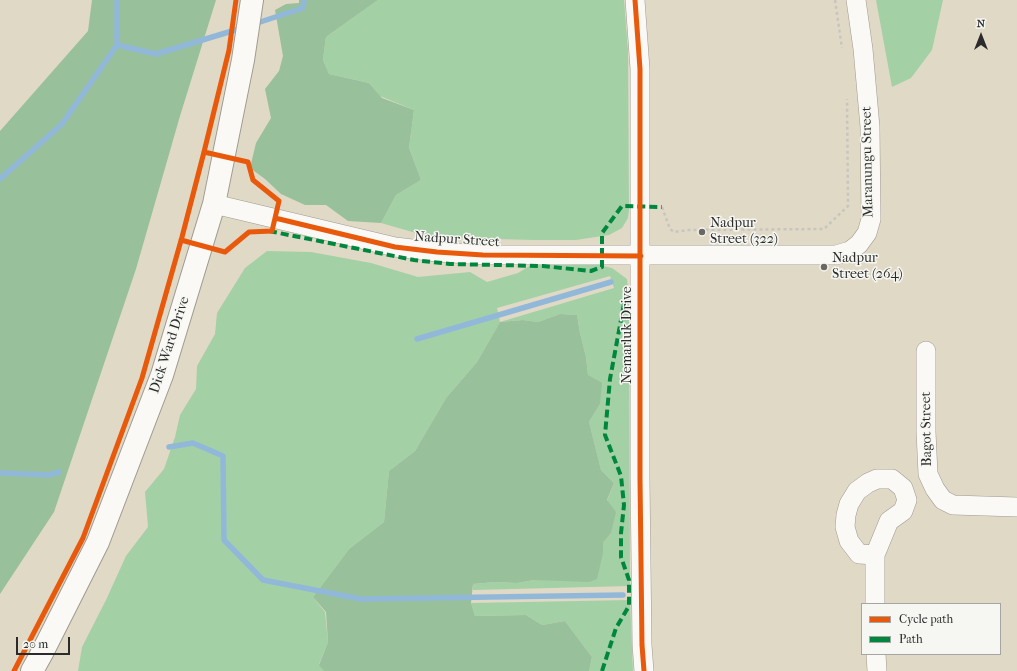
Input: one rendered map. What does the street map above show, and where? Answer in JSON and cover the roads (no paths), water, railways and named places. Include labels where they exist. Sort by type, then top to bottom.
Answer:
[{"type":"street","name":"Nemarluk Drive","points":[[635,0],[640,69],[640,478],[642,645],[644,671]]},
{"type":"street","name":"Maranungu Street","points":[[641,256],[836,255],[850,251],[859,244],[866,233],[871,219],[870,135],[863,49],[856,0]]},
{"type":"street","name":"Dick Ward Drive","points":[[32,671],[98,542],[162,375],[214,204],[243,60],[249,17]]},
{"type":"street","name":"Nadpur Street","points":[[214,204],[395,247],[483,255],[641,256]]},
{"type":"street","name":"Bagot Street","points":[[926,351],[926,432],[928,474],[935,490],[943,500],[953,505],[1017,506]]},
{"type":"street","points":[[875,555],[875,603]]},
{"type":"street","points":[[876,655],[877,671]]},
{"type":"waterway","points":[[0,179],[62,124],[117,45],[117,0]]},
{"type":"waterway","points":[[254,24],[303,8],[304,0]]},
{"type":"waterway","points":[[117,45],[156,54],[242,28]]},
{"type":"waterway","points":[[417,339],[611,282]]},
{"type":"waterway","points":[[169,447],[193,443],[223,456],[224,540],[263,580],[361,599],[623,595]]},
{"type":"waterway","points":[[0,473],[49,475],[59,472]]},
{"type":"place","name":"Nadpur Street (322)","points":[[702,232]]},
{"type":"place","name":"Nadpur Street (264)","points":[[824,267]]}]
